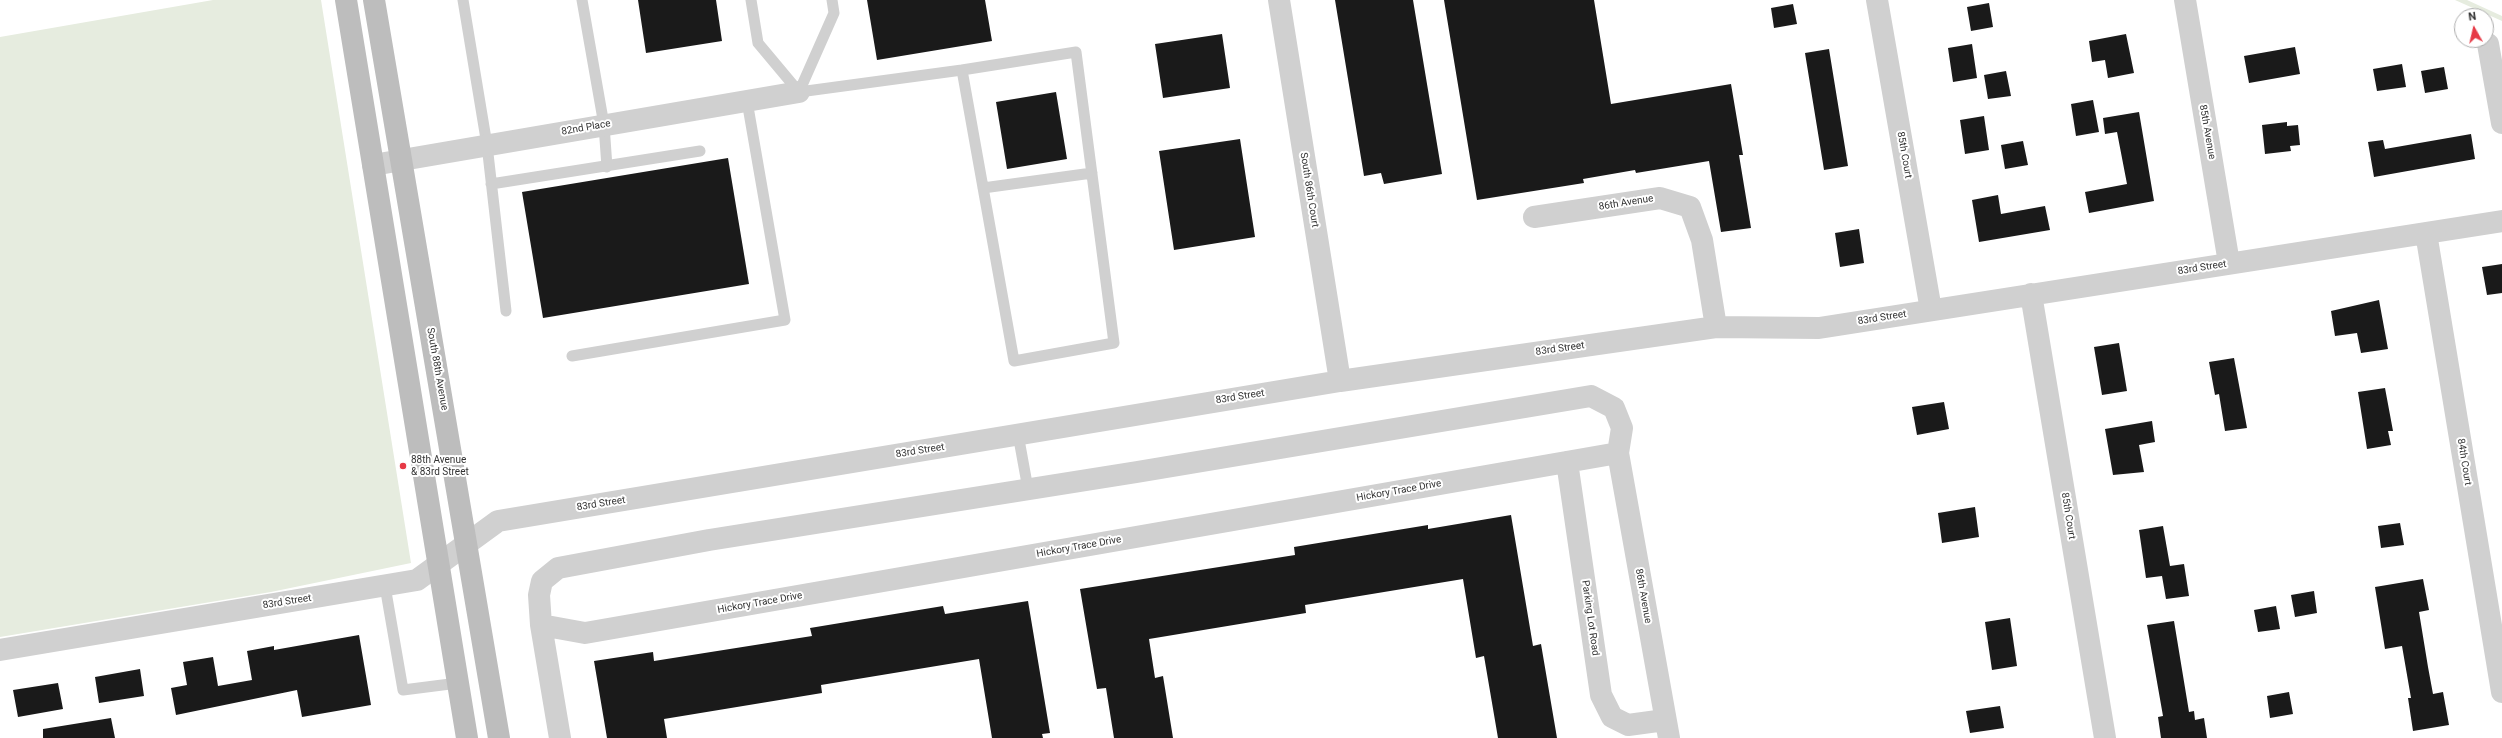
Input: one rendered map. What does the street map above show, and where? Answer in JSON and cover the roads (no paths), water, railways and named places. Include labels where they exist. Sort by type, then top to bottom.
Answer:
[{"type":"street","points":[[346,0],[467,738]]},
{"type":"street","name":"South 88th Avenue","points":[[374,0],[468,544],[499,738]]},
{"type":"street","name":"South 86th Court","points":[[1279,0],[1340,381]]},
{"type":"street","name":"85th Court","points":[[1877,0],[1931,310]]},
{"type":"street","name":"85th Avenue","points":[[2184,0],[2229,263]]},
{"type":"street","points":[[2489,48],[2502,123]]},
{"type":"street","name":"82nd Place","points":[[373,165],[799,92]]},
{"type":"street","name":"86th Avenue","points":[[1534,217],[1660,198],[1690,207],[1702,240],[1716,327]]},
{"type":"street","name":"83rd Street","points":[[0,650],[418,580],[498,521],[1340,381],[1716,327],[1819,328],[2502,221]]},
{"type":"street","name":"84th Court","points":[[2426,233],[2502,692]]},
{"type":"street","name":"85th Court","points":[[2031,294],[2105,738]]},
{"type":"street","name":"86th Avenue","points":[[560,738],[541,625],[539,595],[542,581],[558,568],[716,538],[1028,489],[1562,399],[1591,396],[1614,408],[1622,428],[1618,453],[1667,729]]},
{"type":"street","name":"Hickory Trace Drive","points":[[541,625],[585,633],[1618,453]]},
{"type":"street","name":"Parking Lot Road","points":[[1567,462],[1601,695],[1612,717],[1628,725],[1667,729]]},
{"type":"lane","points":[[463,0],[487,145],[506,311]]},
{"type":"lane","points":[[582,0],[604,125],[607,167]]},
{"type":"lane","points":[[751,0],[758,43],[799,92]]},
{"type":"lane","points":[[799,92],[834,13],[832,0]]},
{"type":"lane","points":[[799,92],[962,70],[1076,52],[1114,343],[1014,361],[962,70]]},
{"type":"lane","points":[[572,356],[785,320],[747,100]]},
{"type":"lane","points":[[491,184],[607,167],[700,151]]},
{"type":"lane","points":[[983,188],[1092,173]]},
{"type":"lane","points":[[1018,434],[1028,489]]},
{"type":"lane","points":[[385,586],[403,690],[458,683]]},
{"type":"place","name":"88th Avenue & 83rd Street","points":[[403,466]]}]
